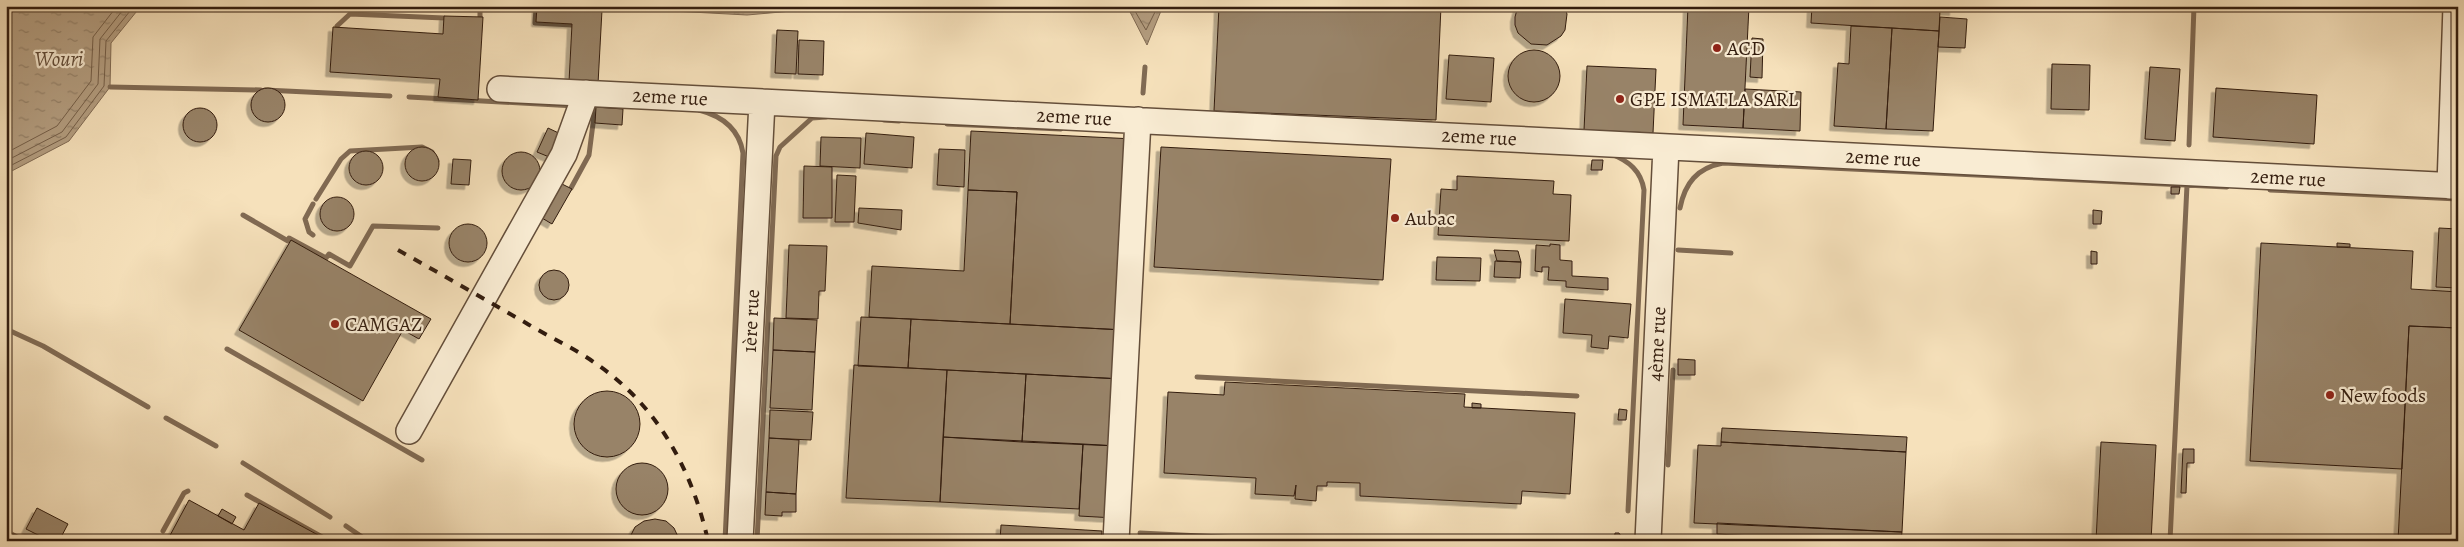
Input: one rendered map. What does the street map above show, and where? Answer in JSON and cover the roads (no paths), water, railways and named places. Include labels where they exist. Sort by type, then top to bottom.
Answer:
[{"type":"street","points":[[2454,186],[2456,6]]},
{"type":"street","name":"2eme rue","points":[[500,89],[2454,186]]},
{"type":"street","points":[[409,431],[564,154],[586,93]]},
{"type":"street","name":"1ère rue","points":[[740,541],[762,102]]},
{"type":"street","points":[[1116,541],[1138,120]]},
{"type":"street","name":"4ème rue","points":[[1648,541],[1666,147]]},
{"type":"water","name":"Wouri","points":[[6,6],[141,6],[111,43],[110,87],[69,141],[6,174]]},
{"type":"water","points":[[579,6],[848,6],[747,15]]},
{"type":"water","points":[[1127,6],[1163,6],[1147,45]]},
{"type":"waterway","points":[[2189,145],[2194,6]]},
{"type":"waterway","points":[[480,17],[480,7],[536,9],[535,23],[572,25]]},
{"type":"waterway","points":[[337,26],[350,14],[444,18]]},
{"type":"waterway","points":[[1143,93],[1145,67]]},
{"type":"waterway","points":[[110,87],[261,90]]},
{"type":"waterway","points":[[265,90],[390,96]]},
{"type":"waterway","points":[[409,97],[575,106]]},
{"type":"waterway","points":[[571,188],[589,155],[595,108]]},
{"type":"waterway","points":[[699,110],[715,116],[728,124],[738,137],[743,153],[725,541]]},
{"type":"waterway","points":[[757,541],[776,156],[780,147],[812,118],[826,117]]},
{"type":"waterway","points":[[884,120],[899,121]]},
{"type":"waterway","points":[[947,124],[1061,129]]},
{"type":"waterway","points":[[316,199],[341,159],[350,151],[422,147],[432,152],[437,161]]},
{"type":"waterway","points":[[1611,154],[1629,163],[1640,177],[1644,190],[1628,511]]},
{"type":"waterway","points":[[1680,208],[1685,191],[1694,178],[1706,169],[1723,163],[2227,187]]},
{"type":"waterway","points":[[2170,541],[2187,185]]},
{"type":"waterway","points":[[2270,190],[2458,199]]},
{"type":"waterway","points":[[313,204],[305,219],[309,232],[313,235]]},
{"type":"waterway","points":[[243,215],[288,241],[289,238],[326,258],[329,254],[350,266],[373,226],[438,228]]},
{"type":"waterway","points":[[1678,250],[1731,253]]},
{"type":"waterway","points":[[6,329],[43,346],[148,407]]},
{"type":"waterway","points":[[227,349],[422,460]]},
{"type":"waterway","points":[[1668,465],[1673,370]]},
{"type":"waterway","points":[[1197,377],[1577,396]]},
{"type":"waterway","points":[[166,418],[216,446]]},
{"type":"waterway","points":[[243,463],[330,517]]},
{"type":"waterway","points":[[163,531],[184,493],[188,491]]},
{"type":"waterway","points":[[247,495],[322,537]]},
{"type":"waterway","points":[[346,526],[368,541]]},
{"type":"waterway","points":[[6,531],[24,541]]},
{"type":"waterway","points":[[1140,533],[1302,541]]},
{"type":"railway","points":[[398,250],[579,352],[617,380],[637,398],[654,419],[682,464],[701,514],[708,541]]},
{"type":"place","name":"ACD","points":[[1717,48]]},
{"type":"place","name":"GPE ISMATLA SARL","points":[[1620,99]]},
{"type":"place","name":"Aubac","points":[[1395,218]]},
{"type":"place","name":"CAMGAZ","points":[[335,324]]},
{"type":"place","name":"New foods","points":[[2330,395]]}]
